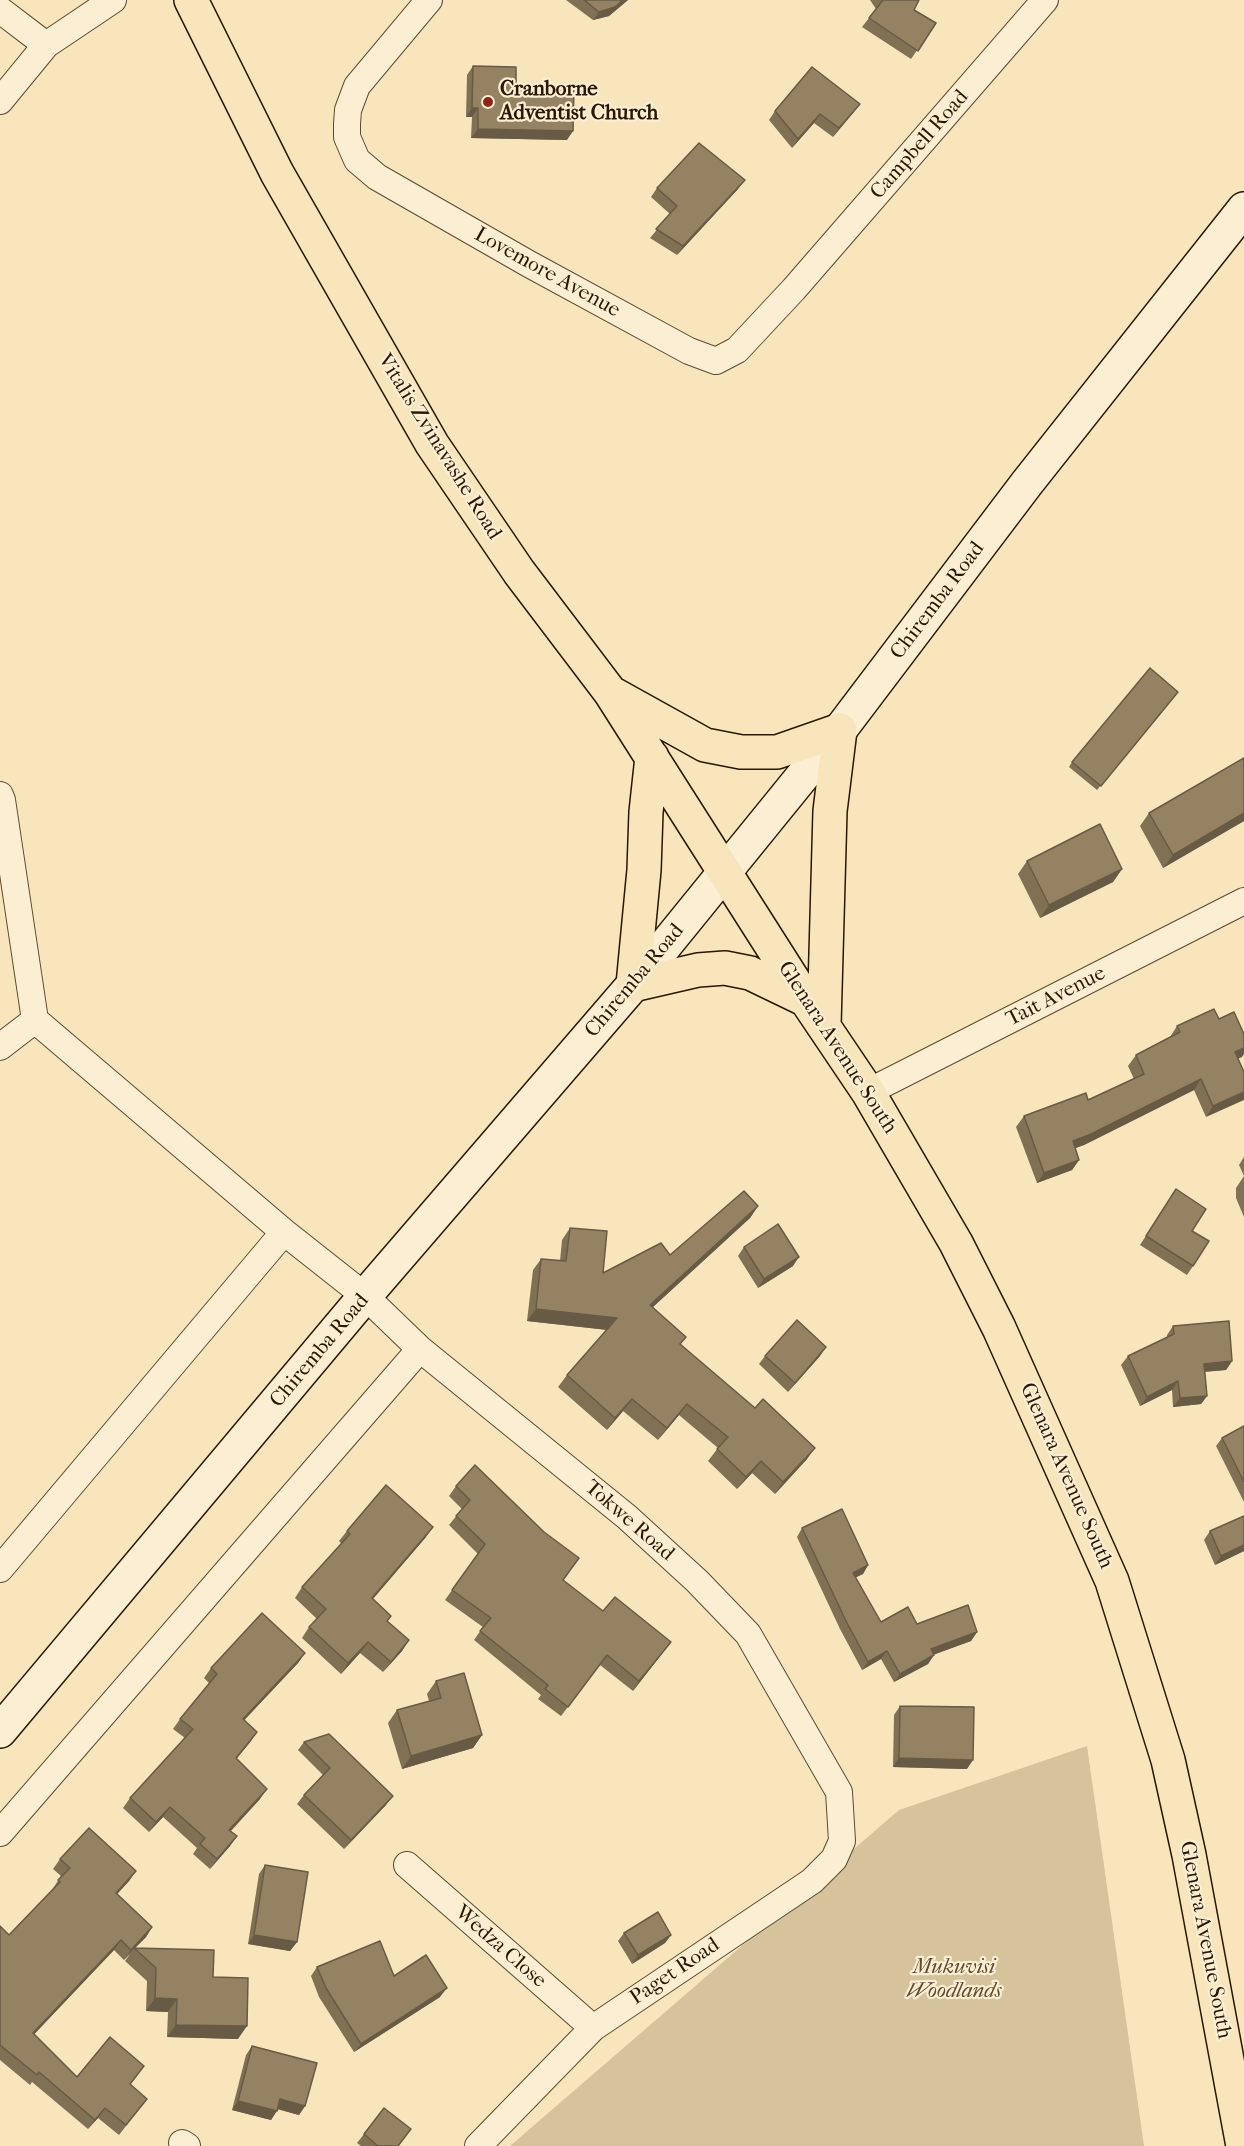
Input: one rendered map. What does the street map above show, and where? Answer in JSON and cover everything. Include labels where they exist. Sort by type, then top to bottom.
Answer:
[{"type":"main road","name":"Vitalis Zvinavashe Road","points":[[191,0],[278,173],[432,444],[519,572],[610,692],[724,871]]},
{"type":"main road","name":"Chiremba Road","points":[[0,1731],[365,1296],[633,985],[840,730],[1026,483],[1244,209]]},
{"type":"main road","points":[[610,692],[705,745],[741,752],[777,752],[840,730],[830,812],[815,1013],[750,973],[725,968],[698,970],[633,985],[652,757]]},
{"type":"main road","name":"Glenara Avenue South","points":[[724,871],[868,1092],[956,1244],[999,1328],[1112,1581],[1168,1760],[1189,1855],[1242,2144]]},
{"type":"street","points":[[0,101],[46,45],[113,0]]},
{"type":"street","name":"Lovemore Avenue","points":[[429,0],[357,86],[348,110],[347,137],[357,160],[377,177],[688,351],[716,361],[737,350],[794,290]]},
{"type":"street","name":"Campbell Road","points":[[794,290],[1045,0]]},
{"type":"street","points":[[0,10],[46,45]]},
{"type":"street","points":[[0,795],[35,1020],[0,1047]]},
{"type":"street","name":"Tait Avenue","points":[[868,1092],[1244,901]]},
{"type":"street","name":"Tokwe Road","points":[[35,1020],[284,1232],[365,1296],[420,1349],[627,1517],[697,1581],[748,1634],[839,1792]]},
{"type":"street","points":[[0,1569],[284,1232]]},
{"type":"street","points":[[0,1833],[420,1349]]},
{"type":"street","name":"Paget Road","points":[[478,2146],[593,2028],[812,1881],[834,1859],[842,1841],[839,1792]]},
{"type":"street","name":"Wedza Close","points":[[407,1865],[593,2028]]},
{"type":"green space","name":"Mukuvisi Woodlands","points":[[1087,1746],[1144,2146],[510,2146],[899,1810]]},
{"type":"building","points":[[584,0],[623,0],[615,7],[599,12]]},
{"type":"building","points":[[883,0],[919,0],[914,10],[936,23],[918,51],[869,18]]},
{"type":"building","name":"Cranborne Adventist Church","points":[[473,66],[516,67],[516,87],[574,87],[573,131],[478,129],[478,108],[472,108]]},
{"type":"building","points":[[812,67],[860,104],[839,128],[820,114],[798,139],[775,111]]},
{"type":"building","points":[[699,143],[745,180],[683,246],[656,229],[677,206],[657,188]]},
{"type":"building","points":[[1150,668],[1178,692],[1101,786],[1072,762]]},
{"type":"building","points":[[1244,758],[1244,813],[1173,855],[1149,813]]},
{"type":"building","points":[[1100,824],[1122,869],[1049,905],[1027,861]]},
{"type":"building","points":[[1214,1009],[1219,1019],[1234,1012],[1244,1034],[1244,1048],[1235,1052],[1244,1072],[1244,1092],[1213,1106],[1201,1079],[1073,1141],[1079,1160],[1044,1173],[1024,1116],[1086,1093],[1088,1100],[1144,1074],[1136,1055],[1180,1032],[1177,1026]]},
{"type":"building","points":[[1176,1189],[1206,1209],[1192,1231],[1209,1241],[1193,1266],[1146,1236]]},
{"type":"building","points":[[744,1191],[758,1206],[650,1305],[686,1337],[680,1344],[755,1408],[763,1399],[815,1448],[783,1482],[761,1461],[746,1477],[717,1449],[728,1437],[687,1404],[667,1428],[632,1399],[615,1418],[567,1375],[617,1318],[536,1309],[541,1259],[566,1261],[570,1228],[607,1231],[603,1273],[661,1243],[670,1255]]},
{"type":"building","points":[[778,1224],[799,1257],[764,1279],[744,1247]]},
{"type":"building","points":[[797,1320],[826,1347],[795,1383],[765,1356]]},
{"type":"building","points":[[1229,1321],[1232,1361],[1204,1364],[1207,1396],[1180,1398],[1178,1381],[1147,1397],[1128,1356],[1174,1334],[1173,1326]]},
{"type":"building","points":[[1244,1426],[1244,1482],[1222,1438]]},
{"type":"building","points":[[475,1465],[544,1532],[579,1558],[563,1580],[603,1611],[615,1597],[671,1642],[639,1681],[607,1655],[568,1707],[545,1689],[548,1685],[480,1631],[491,1618],[452,1590],[485,1544],[456,1516],[470,1500],[456,1486]]},
{"type":"building","points":[[386,1485],[433,1527],[372,1598],[391,1616],[387,1621],[409,1640],[391,1662],[368,1642],[348,1663],[309,1627],[326,1609],[302,1587],[350,1534],[347,1531]]},
{"type":"building","points":[[842,1509],[868,1565],[853,1573],[881,1622],[908,1607],[917,1624],[968,1605],[977,1632],[931,1649],[934,1655],[900,1674],[887,1651],[868,1662],[802,1528]]},
{"type":"building","points":[[1244,1516],[1244,1545],[1221,1556],[1210,1531]]},
{"type":"building","points":[[262,1613],[305,1653],[243,1719],[257,1732],[236,1758],[267,1789],[229,1830],[237,1836],[217,1859],[200,1844],[205,1838],[170,1807],[156,1822],[130,1798],[193,1729],[180,1719],[217,1674],[211,1668]]},
{"type":"building","points":[[464,1673],[482,1735],[411,1756],[397,1710],[441,1698],[436,1681]]},
{"type":"building","points":[[900,1706],[974,1707],[973,1760],[899,1758]]},
{"type":"building","points":[[329,1734],[393,1796],[351,1840],[304,1795],[330,1768],[304,1742]]},
{"type":"building","points":[[89,1828],[136,1871],[116,1893],[152,1927],[131,1950],[121,1940],[33,2033],[77,2077],[110,2037],[144,2066],[130,2084],[147,2099],[126,2125],[105,2108],[95,2120],[39,2072],[37,2075],[0,2045],[0,1926],[9,1935],[60,1882],[58,1880],[70,1868],[60,1859]]},
{"type":"building","points":[[265,1865],[308,1872],[297,1942],[254,1935]]},
{"type":"building","points":[[658,1912],[671,1935],[638,1955],[624,1933]]},
{"type":"building","points":[[380,1941],[394,1976],[426,1955],[447,1988],[361,2044],[326,1988],[317,1967]]},
{"type":"building","points":[[134,1948],[214,1950],[213,1977],[248,1978],[247,2026],[176,2025],[177,1999],[155,1998],[156,1968]]},
{"type":"building","points":[[252,2046],[317,2063],[305,2106],[280,2099],[277,2111],[238,2101]]},
{"type":"building","points":[[384,2108],[411,2129],[398,2146],[378,2146],[364,2134]]},
{"type":"place","name":"Cranborne Adventist Church","points":[[488,102]]}]
